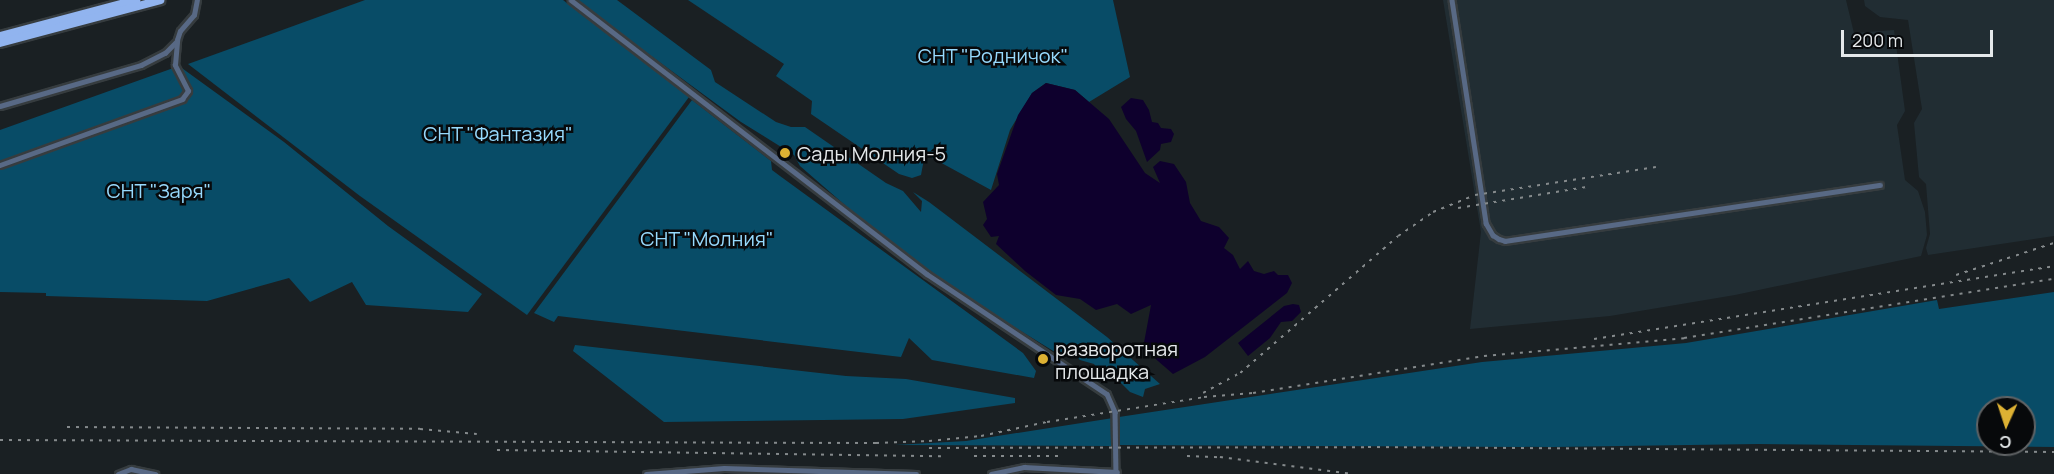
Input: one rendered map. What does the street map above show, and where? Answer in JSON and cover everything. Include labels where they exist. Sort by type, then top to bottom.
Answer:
[{"type":"main road","points":[[0,36],[135,0]]},
{"type":"main road","points":[[0,43],[160,0]]},
{"type":"street","points":[[0,165],[182,99],[188,91],[176,65],[177,40],[180,31],[194,15],[197,0]]},
{"type":"street","points":[[571,0],[927,274],[1107,394],[1115,412],[1117,473],[1024,467],[990,474]]},
{"type":"street","points":[[1452,0],[1486,223],[1489,231],[1498,239],[1505,241],[1880,185]]},
{"type":"street","points":[[0,106],[141,65],[165,53],[177,40]]},
{"type":"street","points":[[646,474],[724,468],[916,474]]},
{"type":"street","points":[[118,474],[131,469],[155,474]]},
{"type":"shaded area","points":[[1443,0],[1846,0],[1854,33],[1894,30],[1905,111],[1897,125],[1905,180],[1918,191],[1925,212],[1927,235],[1921,256],[1735,295],[1610,316],[1470,329],[1481,232]]},
{"type":"shaded area","points":[[1864,0],[2054,0],[2054,236],[1928,255],[1926,248],[1930,234],[1926,184],[1919,177],[1914,123],[1922,109],[1908,20],[1880,17],[1865,6]]},
{"type":"shaded area","points":[[1046,83],[1075,90],[1109,119],[1145,173],[1160,183],[1153,167],[1160,161],[1174,164],[1186,182],[1190,203],[1201,221],[1219,227],[1229,238],[1224,248],[1233,255],[1240,269],[1248,261],[1254,271],[1264,274],[1274,271],[1278,275],[1288,275],[1292,283],[1287,293],[1205,357],[1173,374],[1143,348],[1151,305],[1131,314],[1117,304],[1096,310],[1080,299],[1056,295],[1025,271],[996,244],[999,236],[991,237],[983,225],[987,219],[983,202],[999,185],[997,174],[1018,115],[1032,93]]},
{"type":"shaded area","points":[[1131,98],[1143,100],[1152,122],[1158,123],[1161,128],[1171,129],[1174,134],[1171,142],[1161,144],[1160,150],[1147,162],[1136,131],[1126,119],[1121,107]]},
{"type":"shaded area","points":[[1299,305],[1301,312],[1292,321],[1281,322],[1270,338],[1248,356],[1238,343],[1284,306]]},
{"type":"green space","name":"СНТ \"Фантазия\"","points":[[365,0],[563,0],[689,97],[527,315],[360,196],[188,64]]},
{"type":"green space","points":[[575,0],[617,0],[711,70],[715,82],[776,122],[791,127],[805,127],[886,183],[903,191],[921,212],[922,201],[913,192],[929,202],[1107,337],[1160,384],[1145,389],[1143,397],[1130,392],[1116,378],[1101,374],[1094,364],[1080,360],[1070,352],[1063,357],[967,298],[869,226],[800,166],[794,155],[741,122]]},
{"type":"green space","name":"СНТ \"Родничок\"","points":[[688,0],[1113,0],[1130,77],[1089,102],[1075,90],[1046,83],[1032,93],[1010,130],[991,190],[925,154],[921,175],[912,178],[899,174],[811,114],[812,101],[776,76],[784,64]]},
{"type":"green space","name":"СНТ \"Заря\"","points":[[179,66],[284,142],[388,226],[482,294],[468,312],[366,305],[352,282],[310,302],[289,278],[207,301],[46,296],[46,293],[0,292],[0,130]]},
{"type":"green space","name":"СНТ \"Молния\"","points":[[692,100],[771,161],[772,170],[1023,353],[1036,371],[1034,378],[932,360],[909,338],[901,357],[558,316],[554,322],[534,313]]},
{"type":"green space","points":[[2054,292],[2054,447],[2036,447],[2036,396],[1976,396],[1976,446],[1758,444],[1552,447],[1120,445],[1119,417],[1482,362],[1686,343],[1937,300],[1939,309]]},
{"type":"green space","points":[[575,345],[846,376],[906,379],[1015,398],[1015,403],[903,419],[664,422],[573,351]]},
{"type":"green space","points":[[1113,418],[1113,446],[895,445],[966,441]]},
{"type":"railway","points":[[1203,393],[1240,373],[1398,236],[1433,212],[1475,195],[1656,167]]},
{"type":"railway","points":[[1458,208],[1586,187]]},
{"type":"railway","points":[[1956,275],[2054,243]]},
{"type":"railway","points":[[1594,339],[2054,266]]},
{"type":"railway","points":[[0,440],[876,443],[929,441],[981,436],[1047,422],[1204,397],[1253,393],[1484,356],[1684,338],[2054,279]]},
{"type":"railway","points":[[67,427],[420,429],[477,434]]},
{"type":"railway","points":[[929,448],[1368,447],[2054,452]]},
{"type":"railway","points":[[497,450],[941,456]]},
{"type":"railway","points":[[974,456],[1058,456]]},
{"type":"railway","points":[[1187,456],[1220,457],[1353,474]]},
{"type":"place","name":"Сады Молния-5","points":[[785,153]]},
{"type":"place","name":"разворотная площадка","points":[[1043,359]]}]
